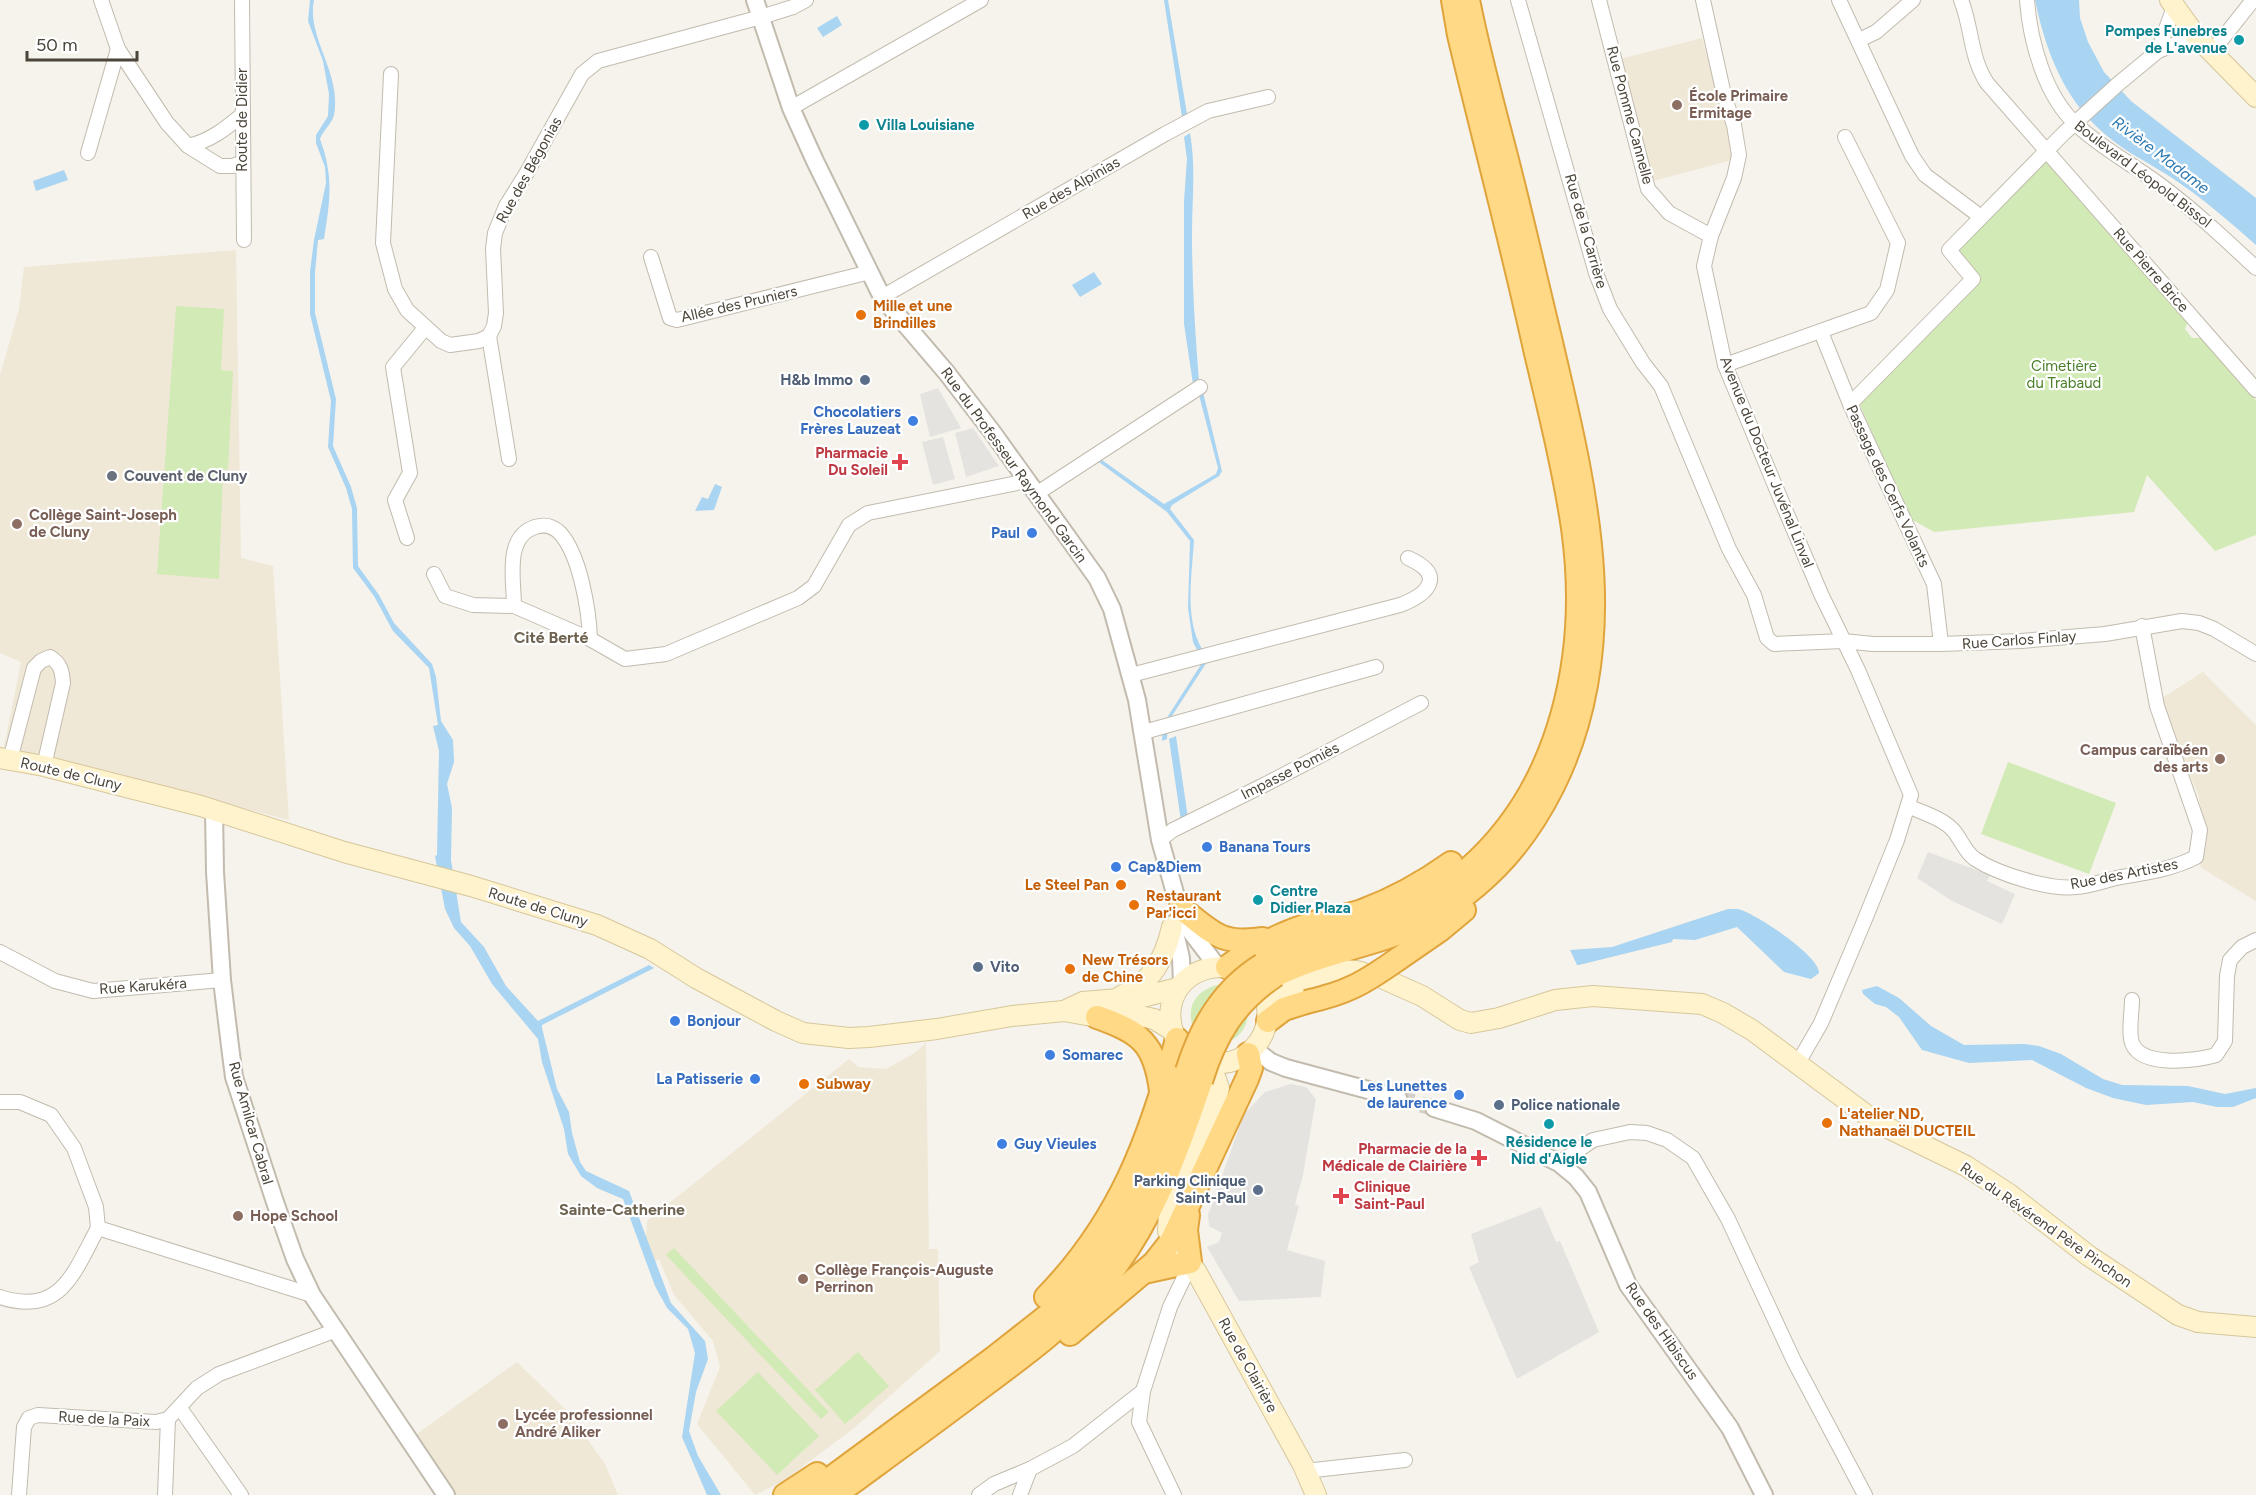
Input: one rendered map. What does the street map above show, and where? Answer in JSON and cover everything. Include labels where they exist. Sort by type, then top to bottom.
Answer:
[{"type":"highway","points":[[844,1495],[896,1450],[917,1424],[1058,1286],[1099,1233],[1132,1176],[1162,1095],[1193,1058],[1221,1031],[1230,1016],[1255,990],[1281,954],[1382,921],[1424,901],[1440,890],[1467,870],[1495,843],[1520,810],[1543,771],[1560,728],[1574,654],[1578,606],[1573,530],[1546,397],[1458,35],[1453,0]]},
{"type":"highway","points":[[1266,1005],[1284,1009],[1329,997],[1363,984],[1440,930],[1489,889],[1518,860],[1540,829],[1568,755],[1586,692],[1592,641],[1593,562],[1576,448],[1468,0]]},
{"type":"highway","points":[[1269,970],[1296,965],[1387,938],[1434,915],[1475,886],[1507,857],[1540,811],[1568,755]]},
{"type":"highway","points":[[1227,967],[1244,954],[1277,937],[1393,899],[1429,879],[1451,864],[1491,828],[1543,771]]},
{"type":"highway","points":[[1176,909],[1223,938],[1241,942],[1277,937]]},
{"type":"highway","points":[[1097,1017],[1125,1027],[1142,1040],[1153,1055],[1159,1073],[1162,1095]]},
{"type":"highway","points":[[785,1495],[816,1475],[917,1424],[997,1389],[1081,1326],[1154,1263],[1172,1240],[1188,1208],[1247,1079],[1251,1068],[1251,1052]]},
{"type":"highway","points":[[917,1424],[1047,1337],[1100,1286],[1146,1219],[1161,1187],[1193,1058]]},
{"type":"highway","points":[[1144,1272],[1190,1262],[1186,1230],[1188,1208]]},
{"type":"highway","points":[[835,1495],[896,1450]]},
{"type":"highway","points":[[808,1495],[867,1451]]},
{"type":"main road","points":[[2172,4],[2211,53],[2256,98]]},
{"type":"main road","name":"Route de Cluny","points":[[5,759],[44,766],[214,810],[344,852],[471,886],[597,925],[650,949],[696,978],[803,1033],[849,1038],[869,1037],[937,1029],[1012,1016],[1064,1011],[1097,1017],[1140,1016],[1154,1019],[1193,1058]]},
{"type":"main road","points":[[1111,1000],[1141,985],[1156,969],[1166,950],[1176,909]]},
{"type":"main road","name":"Route de Cluny","points":[[1064,1011],[1083,1002],[1142,997],[1180,985],[1192,974],[1204,968],[1227,967]]},
{"type":"main road","points":[[1193,1058],[1236,1061],[1251,1052],[1263,1036],[1266,1005],[1308,979],[1330,972],[1352,969],[1361,972]]},
{"type":"main road","name":"Rue du Révérend Père Pinchon","points":[[1384,979],[1422,996],[1460,1020],[1471,1023],[1499,1018],[1555,1000],[1593,996],[1702,1004],[1752,1030],[1876,1122],[1966,1166],[2009,1194],[2089,1256],[2178,1315],[2198,1322],[2256,1327]]},
{"type":"main road","points":[[1172,1240],[1167,1225],[1169,1209],[1219,1088],[1193,1058],[1170,1016],[1172,1001],[1180,985]]},
{"type":"main road","name":"Rue de Clairière","points":[[1172,1240],[1190,1262],[1316,1495]]},
{"type":"street","points":[[101,0],[118,49],[167,123],[188,146],[220,166],[232,166],[242,162]]},
{"type":"street","name":"Route de Didier","points":[[242,0],[244,240]]},
{"type":"street","name":"Rue du Professeur Raymond Garcin","points":[[754,0],[791,108],[814,161],[882,297],[946,372],[993,433],[1096,578],[1112,609],[1131,675],[1158,729],[1161,840],[1176,909],[1181,958],[1180,985]]},
{"type":"street","name":"Rue des Bégonias","points":[[489,336],[494,326],[496,313],[493,249],[495,233],[507,206],[582,74],[598,61],[760,17],[793,7],[806,0]]},
{"type":"street","points":[[791,108],[981,0]]},
{"type":"street","name":"Rue de la Carrière","points":[[1518,0],[1596,273],[1606,300],[1643,363],[1661,386],[1724,538],[1754,595],[1767,638],[1774,644]]},
{"type":"street","name":"Rue Pomme Cannelle","points":[[1599,0],[1648,189],[1669,213],[1711,236]]},
{"type":"street","name":"Avenue du Docteur Juvénal Linval","points":[[1703,0],[1724,96],[1734,125],[1739,155],[1734,178],[1711,236],[1704,266],[1725,365],[1776,488],[1909,788],[1911,795],[1908,806]]},
{"type":"street","points":[[1839,0],[1912,156],[1925,175],[1981,217]]},
{"type":"street","points":[[1859,40],[1876,32],[1914,0]]},
{"type":"street","name":"Rue Pierre Brice","points":[[1961,0],[1971,45],[1982,74],[2256,390]]},
{"type":"street","name":"Boulevard Léopold Bissol","points":[[2027,0],[2032,39],[2043,74],[2065,113],[2078,120],[2206,221],[2256,268]]},
{"type":"street","points":[[2211,53],[2253,0]]},
{"type":"street","points":[[2158,51],[2172,4]]},
{"type":"street","points":[[1850,404],[1973,279],[1949,250],[2047,150],[2118,84],[2158,51],[2196,36]]},
{"type":"street","points":[[88,153],[118,49]]},
{"type":"street","points":[[391,74],[382,243],[395,289],[407,310],[424,328],[441,341],[450,345],[479,341],[489,336],[509,459]]},
{"type":"street","name":"Rue des Alpinias","points":[[882,297],[1208,111],[1268,97]]},
{"type":"street","points":[[188,146],[201,143],[221,132],[242,115]]},
{"type":"street","points":[[1725,365],[1871,313],[1887,290],[1898,243],[1845,137]]},
{"type":"street","name":"Allée des Pruniers","points":[[651,257],[670,318],[677,320],[870,272]]},
{"type":"street","points":[[407,538],[395,500],[410,473],[393,367],[424,328]]},
{"type":"street","name":"Passage des Cerfs Volants","points":[[1821,332],[1850,404],[1934,584],[1941,644]]},
{"type":"street","points":[[434,574],[445,596],[473,605],[514,606],[590,639],[626,659],[666,654],[798,598],[814,586],[849,525],[868,513],[1031,488],[1200,387]]},
{"type":"street","points":[[514,606],[513,558],[516,545],[522,534],[530,528],[541,525],[552,527],[570,549],[576,566],[590,619],[590,639]]},
{"type":"street","points":[[1131,675],[1416,599],[1424,594],[1429,586],[1429,578],[1426,569],[1408,558]]},
{"type":"street","name":"Rue Carlos Finlay","points":[[1774,644],[1843,641],[1873,644],[2021,641],[2105,634],[2182,621],[2199,623],[2231,638],[2256,654]]},
{"type":"street","name":"Rue des Artistes","points":[[1908,806],[1946,824],[1955,832],[1959,841],[1973,857],[1980,861],[2007,873],[2049,886],[2076,887],[2149,873],[2187,862],[2196,856],[2200,830],[2157,706],[2142,626]]},
{"type":"street","points":[[5,759],[34,668],[40,661],[50,657],[58,663],[62,670],[63,683],[44,766]]},
{"type":"street","points":[[1158,729],[1376,667]]},
{"type":"street","name":"Impasse Pomiès","points":[[1161,840],[1173,830],[1421,703]]},
{"type":"street","points":[[1798,1063],[1821,1023],[1893,850],[1908,806]]},
{"type":"street","name":"Rue Amilcar Cabral","points":[[214,810],[222,980],[234,1077],[275,1202],[295,1259],[312,1295],[446,1495]]},
{"type":"street","name":"Rue du Professeur Raymond Garcin","points":[[1176,909],[1188,928],[1227,967]]},
{"type":"street","points":[[2132,1000],[2131,1040],[2137,1051],[2146,1056],[2166,1060],[2199,1060],[2216,1055],[2225,1041],[2227,976],[2230,960],[2242,947],[2256,940]]},
{"type":"street","name":"Rue Karukéra","points":[[0,951],[55,981],[93,990],[222,980]]},
{"type":"street","points":[[1251,1052],[1286,1068],[1398,1098]]},
{"type":"street","points":[[0,1102],[20,1102],[51,1115],[74,1148],[96,1207],[98,1228],[73,1275],[57,1294],[40,1301],[26,1302],[0,1297]]},
{"type":"street","name":"Rue des Hibiscus","points":[[1434,1108],[1476,1121],[1559,1163],[1588,1192],[1628,1285],[1730,1428],[1764,1495]]},
{"type":"street","points":[[1559,1163],[1593,1140],[1630,1132],[1647,1133],[1667,1140],[1693,1158],[1728,1219],[1794,1361],[1865,1495]]},
{"type":"street","points":[[98,1228],[312,1295]]},
{"type":"street","points":[[1174,1495],[1139,1422],[1143,1391],[1175,1294],[1190,1262]]},
{"type":"street","name":"Rue de la Paix","points":[[19,1495],[24,1427],[29,1418],[38,1415],[156,1422],[168,1419],[197,1388],[219,1374],[334,1330]]},
{"type":"street","points":[[979,1495],[994,1484],[1030,1469],[1073,1446],[1143,1391]]},
{"type":"street","points":[[180,1408],[241,1495]]},
{"type":"street","points":[[165,1495],[168,1419]]},
{"type":"street","points":[[1305,1471],[1405,1460]]},
{"type":"street","points":[[1020,1495],[1030,1469]]},
{"type":"shaded area","name":"École Primaire Ermitage","points":[[1702,38],[1736,159],[1653,181],[1620,59]]},
{"type":"shaded area","points":[[236,250],[241,558],[273,566],[289,820],[4,747],[21,662],[0,653],[0,375],[19,309],[24,267]]},
{"type":"shaded area","points":[[938,388],[961,428],[930,437],[920,394]]},
{"type":"shaded area","points":[[973,428],[999,466],[966,477],[955,433]]},
{"type":"shaded area","points":[[943,437],[955,479],[933,485],[922,442]]},
{"type":"shaded area","name":"Campus caraïbéen des arts","points":[[2203,672],[2256,725],[2256,901],[2200,867],[2207,841],[2198,794],[2159,700]]},
{"type":"shaded area","points":[[1928,852],[1990,875],[1987,881],[2015,894],[2002,924],[1952,901],[1917,878]]},
{"type":"shaded area","name":"Collège François-Auguste Perrinon","points":[[926,1043],[929,1249],[938,1249],[940,1351],[853,1429],[783,1481],[755,1495],[697,1424],[720,1367],[713,1341],[674,1295],[659,1259],[652,1263],[645,1254],[647,1221],[849,1059],[858,1067],[886,1069],[913,1054]]},
{"type":"shaded area","name":"Parking Clinique Saint-Paul","points":[[1291,1084],[1306,1087],[1316,1099],[1303,1175],[1295,1204],[1299,1206],[1287,1250],[1325,1261],[1321,1297],[1239,1301],[1207,1247],[1219,1242],[1222,1233],[1209,1226],[1208,1215],[1244,1114],[1265,1092]]},
{"type":"shaded area","points":[[1541,1207],[1556,1242],[1560,1241],[1599,1332],[1517,1379],[1469,1267],[1479,1262],[1471,1234]]},
{"type":"shaded area","name":"Lycée professionnel André Aliker","points":[[517,1362],[568,1412],[605,1464],[618,1495],[455,1495],[414,1436]]},
{"type":"green space","name":"Cimetière du Trabaud","points":[[2046,159],[2188,321],[2185,329],[2192,338],[2203,338],[2256,400],[2256,535],[2215,551],[2147,475],[2134,512],[1934,532],[1911,519],[1858,401],[1977,279],[1955,251]]},
{"type":"green space","points":[[176,306],[224,309],[221,370],[233,371],[228,469],[223,470],[219,579],[157,574]]},
{"type":"green space","points":[[2008,762],[2116,803],[2089,874],[1981,834]]},
{"type":"green space","points":[[1217,985],[1227,986],[1248,1007],[1243,1030],[1235,1038],[1223,1044],[1193,1028],[1191,1020],[1192,1006],[1198,995]]},
{"type":"green space","points":[[674,1248],[829,1412],[821,1419],[666,1255]]},
{"type":"green space","points":[[858,1352],[889,1386],[845,1424],[815,1390]]},
{"type":"green space","points":[[758,1372],[819,1436],[777,1475],[716,1411]]},
{"type":"water","points":[[310,0],[314,0],[315,28],[329,70],[335,100],[333,118],[320,139],[330,189],[324,239],[318,240],[315,313],[336,399],[333,446],[351,487],[357,508],[358,566],[379,595],[394,623],[432,664],[436,677],[441,721],[453,740],[454,762],[447,784],[452,808],[451,860],[461,922],[484,947],[506,986],[538,1021],[649,965],[654,968],[542,1025],[542,1028],[557,1089],[569,1112],[580,1162],[586,1171],[629,1191],[671,1303],[705,1341],[708,1359],[696,1392],[689,1431],[698,1456],[721,1495],[707,1495],[682,1437],[695,1353],[688,1329],[667,1308],[655,1286],[623,1199],[597,1188],[581,1176],[568,1154],[564,1129],[542,1062],[538,1039],[492,984],[470,946],[454,928],[445,909],[435,856],[437,855],[439,751],[433,726],[438,725],[429,668],[393,631],[374,596],[353,568],[352,509],[346,488],[328,447],[331,401],[310,314],[310,272],[326,183],[325,167],[316,143],[316,135],[328,116],[329,94],[323,61],[308,21]]},
{"type":"water","points":[[1164,0],[1168,0],[1187,114],[1182,117]]},
{"type":"water","name":"Rivière Madame","points":[[2035,0],[2079,0],[2080,18],[2088,42],[2104,72],[2131,101],[2256,198],[2256,245],[2198,197],[2123,148],[2089,118],[2075,102],[2055,65],[2040,23]]},
{"type":"water","points":[[837,16],[842,25],[823,37],[817,28]]},
{"type":"water","points":[[1190,133],[1193,171],[1193,289],[1199,381],[1193,384],[1184,324],[1184,201],[1187,159],[1184,137]]},
{"type":"water","points":[[64,170],[68,180],[36,191],[33,181]]},
{"type":"water","points":[[1094,272],[1102,284],[1080,297],[1072,285]]},
{"type":"water","points":[[1203,392],[1222,471],[1219,476],[1172,505],[1170,509],[1194,540],[1190,596],[1193,624],[1202,649],[1197,650],[1193,642],[1188,608],[1190,541],[1167,512],[1096,460],[1099,458],[1164,504],[1216,474],[1218,468],[1199,395]]},
{"type":"water","points":[[715,484],[722,487],[714,510],[695,511],[702,497],[708,499]]},
{"type":"water","points":[[1207,662],[1168,722],[1167,739],[1162,741],[1163,724],[1202,663]]},
{"type":"water","points":[[1176,736],[1188,818],[1181,821],[1169,739]]},
{"type":"water","points":[[1728,909],[1746,912],[1785,936],[1809,956],[1817,966],[1819,973],[1811,979],[1784,972],[1737,927],[1695,940],[1673,939],[1672,942],[1579,965],[1570,950],[1612,947]]},
{"type":"water","points":[[1877,986],[1899,998],[1931,1026],[1964,1045],[2039,1046],[2061,1054],[2103,1079],[2122,1085],[2188,1086],[2225,1094],[2256,1088],[2256,1098],[2233,1107],[2217,1107],[2193,1102],[2146,1105],[2113,1098],[2086,1088],[2032,1060],[1969,1063],[1922,1050],[1899,1017],[1886,1007],[1875,1004],[1863,994],[1862,990]]},
{"type":"tunnel","points":[[1398,1098],[1434,1108]]},
{"type":"place","name":"Pompes Funebres de L'avenue","points":[[2239,40]]},
{"type":"place","name":"École Primaire Ermitage","points":[[1677,105]]},
{"type":"place","name":"Villa Louisiane","points":[[864,125]]},
{"type":"place","name":"Mille et une Brindilles","points":[[861,315]]},
{"type":"place","name":"H&b Immo","points":[[865,380]]},
{"type":"place","name":"Chocolatiers Frères Lauzeat","points":[[913,421]]},
{"type":"place","name":"Pharmacie Du Soleil","points":[[900,462]]},
{"type":"place","name":"Couvent de Cluny","points":[[112,476]]},
{"type":"place","name":"Collège Saint-Joseph de Cluny","points":[[17,524]]},
{"type":"place","name":"Paul","points":[[1032,533]]},
{"type":"place","name":"Campus caraïbéen des arts","points":[[2220,759]]},
{"type":"place","name":"Banana Tours","points":[[1207,847]]},
{"type":"place","name":"Cap&Diem","points":[[1116,867]]},
{"type":"place","name":"Le Steel Pan","points":[[1121,885]]},
{"type":"place","name":"Centre Didier Plaza","points":[[1258,900]]},
{"type":"place","name":"Restaurant Par'icci","points":[[1134,905]]},
{"type":"place","name":"Vito","points":[[978,967]]},
{"type":"place","name":"New Trésors de Chine","points":[[1070,969]]},
{"type":"place","name":"Bonjour","points":[[675,1021]]},
{"type":"place","name":"Somarec","points":[[1050,1055]]},
{"type":"place","name":"La Patisserie","points":[[755,1079]]},
{"type":"place","name":"Subway","points":[[804,1084]]},
{"type":"place","name":"Les Lunettes de laurence","points":[[1459,1095]]},
{"type":"place","name":"Police nationale","points":[[1499,1105]]},
{"type":"place","name":"L'atelier ND, Nathanaël DUCTEIL","points":[[1827,1123]]},
{"type":"place","name":"Résidence le Nid d'Aigle","points":[[1549,1124]]},
{"type":"place","name":"Guy Vieules","points":[[1002,1144]]},
{"type":"place","name":"Pharmacie de la Médicale de Clairière","points":[[1479,1158]]},
{"type":"place","name":"Parking Clinique Saint-Paul","points":[[1258,1190]]},
{"type":"place","name":"Clinique Saint-Paul","points":[[1341,1196]]},
{"type":"place","name":"Hope School","points":[[238,1216]]},
{"type":"place","name":"Collège François-Auguste Perrinon","points":[[803,1279]]},
{"type":"place","name":"Lycée professionnel André Aliker","points":[[503,1424]]},
{"type":"district","name":"Cité Berté","points":[[551,637]]},
{"type":"district","name":"Sainte-Catherine","points":[[622,1209]]}]
